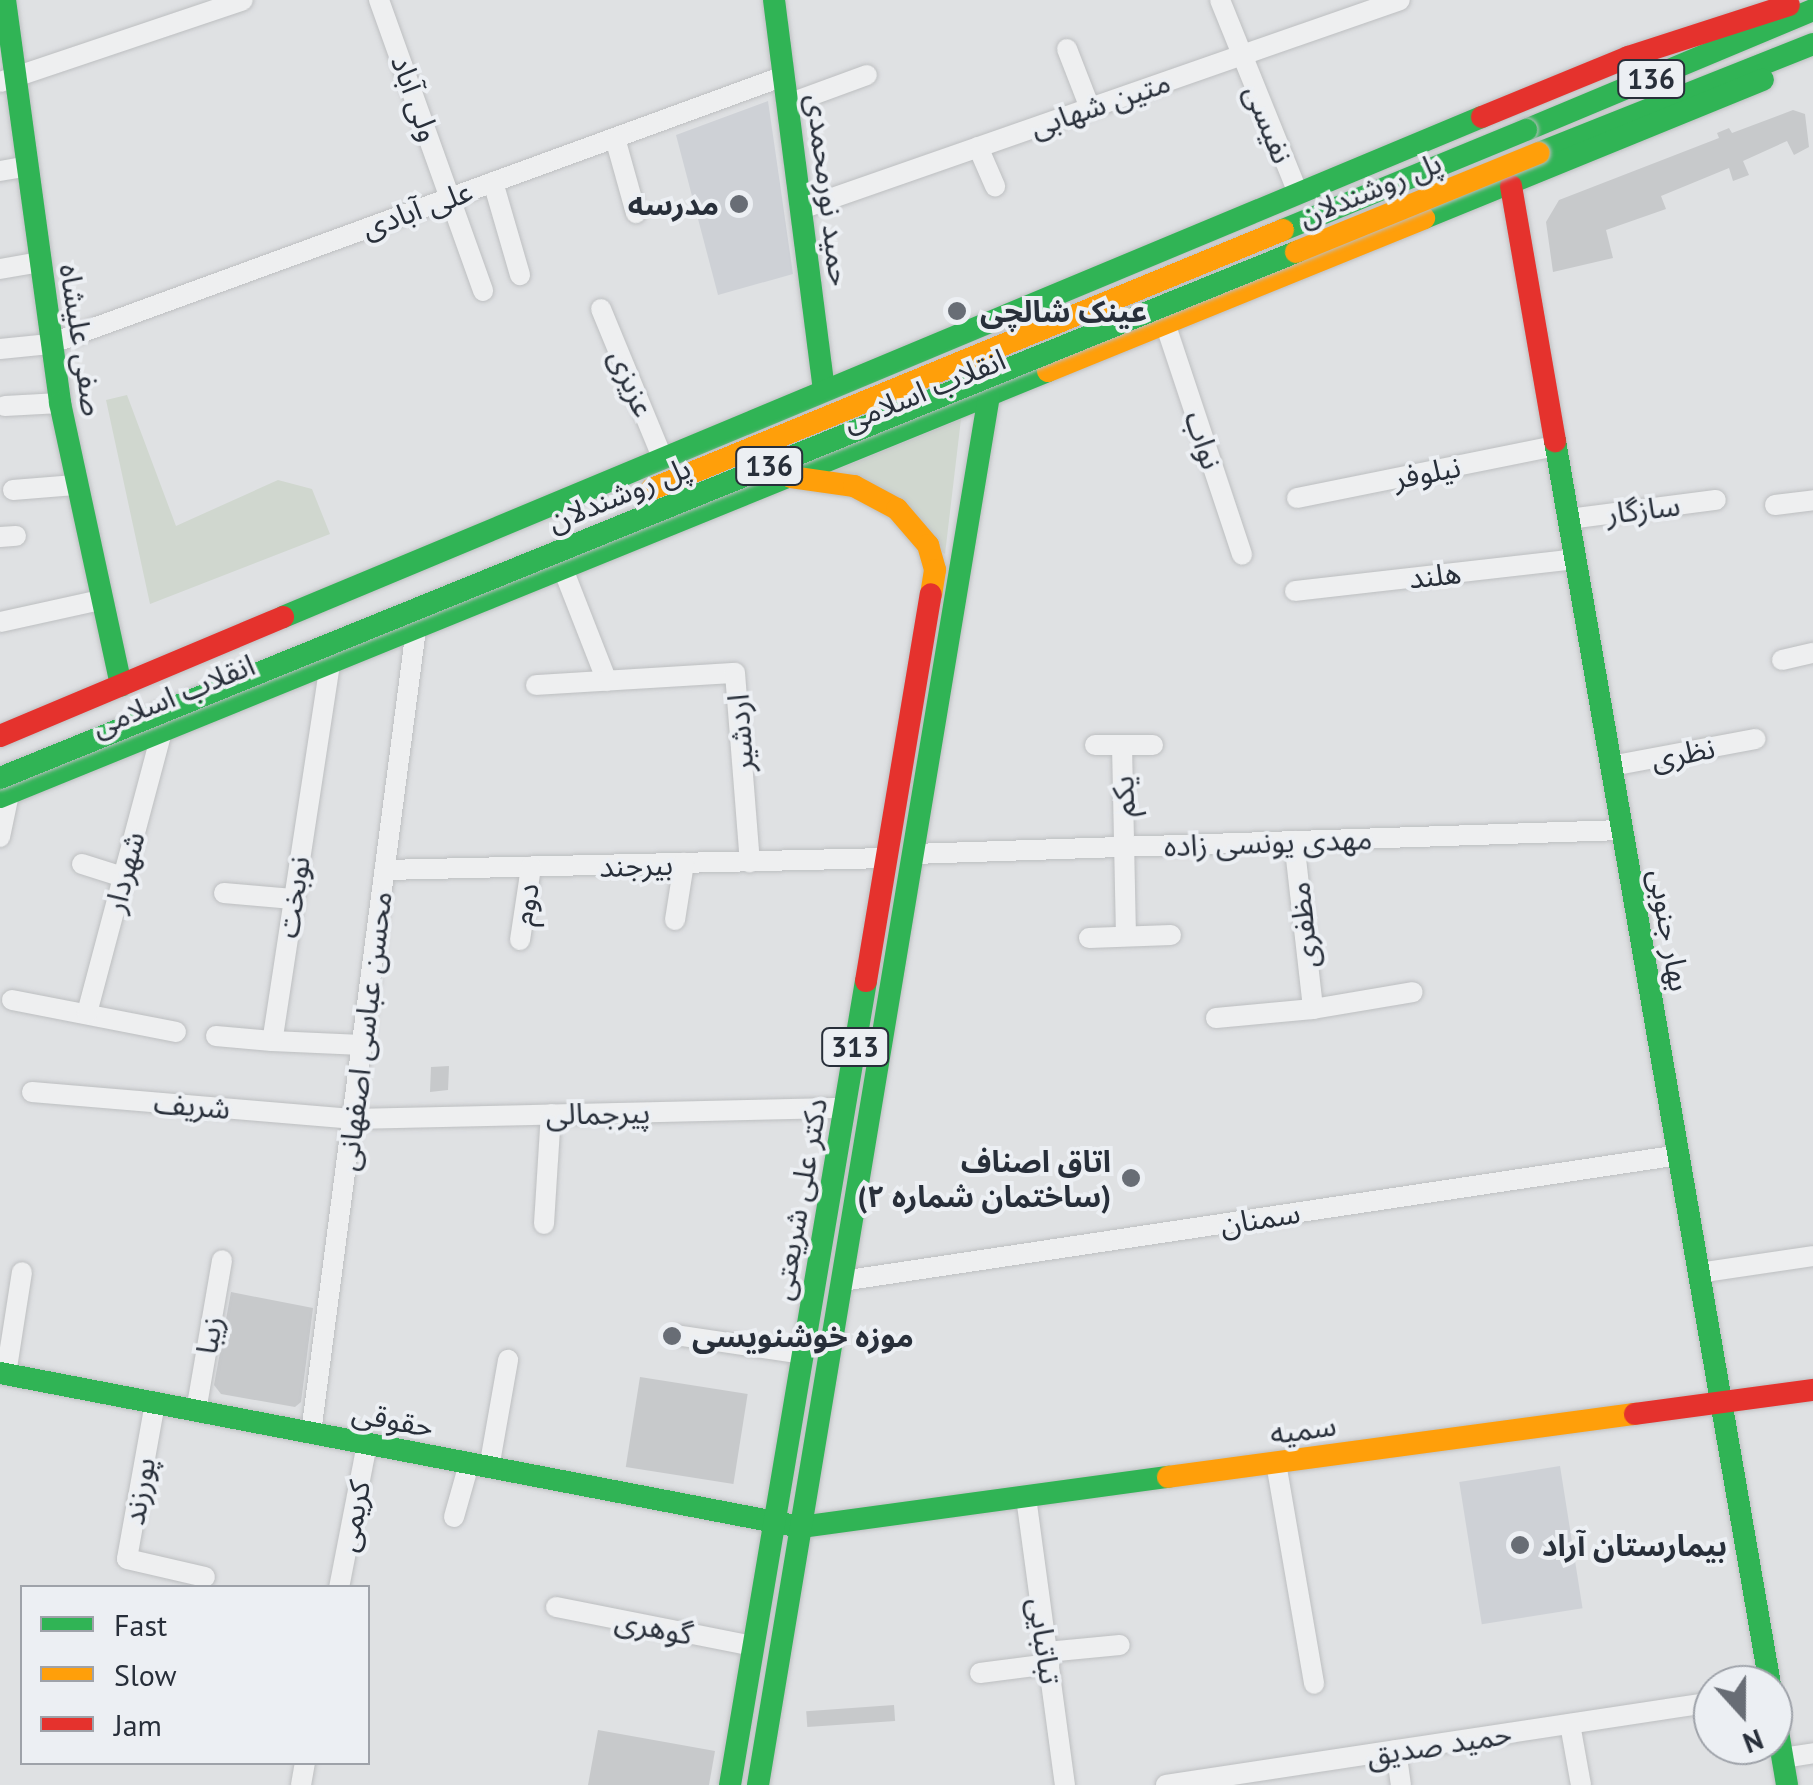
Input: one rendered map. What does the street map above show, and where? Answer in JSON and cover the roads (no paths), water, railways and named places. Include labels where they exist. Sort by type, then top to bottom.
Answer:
[{"type":"main road","name":"صفی علیشاه","points":[[5,0],[8,81],[27,166],[60,403],[100,600],[122,685]]},
{"type":"main road","name":"حمید نورمحمدی","points":[[774,0],[824,388]]},
{"type":"main road","name":"انقلاب اسلامی","points":[[0,736],[824,388],[1628,58],[1806,0]]},
{"type":"main road","name":"پل روشندلان","points":[[0,757],[1813,10]]},
{"type":"main road","name":"پل روشندلان","points":[[3,791],[1539,153],[1813,44]]},
{"type":"main road","name":"انقلاب اسلامی","points":[[3,791],[162,732],[1166,326],[1813,58]]},
{"type":"main road","name":"بهار جنوبی","points":[[1511,186],[1767,1665]]},
{"type":"main road","points":[[1231,220],[1220,241],[1220,268],[1251,291]]},
{"type":"main road","points":[[936,342],[950,344],[970,359],[989,396]]},
{"type":"main road","name":"دکتر علی شریعتی","points":[[758,1785],[989,396]]},
{"type":"main road","name":"دکتر علی شریعتی","points":[[730,1785],[935,559],[918,530],[887,502],[854,486],[791,477]]},
{"type":"main road","points":[[229,640],[223,654],[236,691],[250,696]]},
{"type":"main road","name":"حقوقی","points":[[3,1374],[801,1528]]},
{"type":"main road","name":"سمیه","points":[[801,1528],[1813,1390]]},
{"type":"street","points":[[8,81],[243,0]]},
{"type":"street","name":"ولی آباد","points":[[380,0],[484,291]]},
{"type":"street","name":"نفیسی","points":[[1220,0],[1298,194]]},
{"type":"street","name":"متین شهابی","points":[[801,210],[1400,0]]},
{"type":"street","points":[[1068,49],[1090,108]]},
{"type":"street","points":[[788,104],[866,74]]},
{"type":"street","name":"علی آبادی","points":[[0,349],[50,344],[784,76]]},
{"type":"street","points":[[615,138],[636,213]]},
{"type":"street","points":[[978,147],[995,186]]},
{"type":"street","points":[[0,170],[27,166]]},
{"type":"street","points":[[493,182],[520,275]]},
{"type":"street","points":[[0,269],[39,262]]},
{"type":"street","name":"عزیزی","points":[[601,310],[662,457]]},
{"type":"street","name":"نواب","points":[[1166,326],[1242,555]]},
{"type":"street","points":[[5,406],[60,403]]},
{"type":"street","name":"نیلوفر","points":[[1297,498],[1556,446]]},
{"type":"street","points":[[13,490],[75,485]]},
{"type":"street","name":"سازگار","points":[[1569,519],[1716,500]]},
{"type":"street","points":[[1775,506],[1813,500]]},
{"type":"street","name":"هلند","points":[[1295,591],[1576,559]]},
{"type":"street","points":[[564,569],[606,681]]},
{"type":"street","points":[[0,622],[100,600]]},
{"type":"street","name":"محسن عباسی اصفهانی","points":[[311,1433],[416,629]]},
{"type":"street","points":[[1782,660],[1813,654]]},
{"type":"street","name":"نوبخت","points":[[272,1041],[330,664]]},
{"type":"street","name":"اردشیر","points":[[536,685],[735,673],[750,862]]},
{"type":"street","name":"شهردار","points":[[87,1013],[162,732]]},
{"type":"street","name":"نظری","points":[[1612,766],[1755,739]]},
{"type":"street","name":"یکم","points":[[1095,745],[1152,745]]},
{"type":"street","name":"یکم","points":[[1122,745],[1126,936]]},
{"type":"street","points":[[0,837],[3,791]]},
{"type":"street","name":"مهدی یونسی زاده","points":[[913,854],[1622,830]]},
{"type":"street","name":"مظفری","points":[[1294,841],[1313,1009]]},
{"type":"street","name":"بیرجند","points":[[384,870],[887,858]]},
{"type":"street","points":[[82,864],[123,877]]},
{"type":"street","points":[[675,920],[684,864]]},
{"type":"street","name":"دوم","points":[[520,940],[531,868]]},
{"type":"street","points":[[224,893],[293,899]]},
{"type":"street","points":[[1090,938],[1171,935]]},
{"type":"street","points":[[1216,1018],[1313,1009],[1413,992]]},
{"type":"street","points":[[12,1000],[176,1032]]},
{"type":"street","points":[[216,1036],[362,1045]]},
{"type":"street","name":"شریف","points":[[32,1092],[352,1119]]},
{"type":"street","name":"پیرجمالی","points":[[352,1119],[845,1108]]},
{"type":"street","points":[[544,1224],[551,1114]]},
{"type":"street","name":"سمنان","points":[[842,1281],[1678,1155]]},
{"type":"street","points":[[1699,1272],[1813,1256]]},
{"type":"street","name":"زیبا","points":[[196,1411],[222,1260]]},
{"type":"street","points":[[3,1374],[22,1272]]},
{"type":"street","points":[[676,1335],[803,1354]]},
{"type":"street","points":[[454,1518],[479,1466],[508,1360]]},
{"type":"street","name":"پورزند","points":[[155,1403],[127,1559],[205,1577]]},
{"type":"street","name":"کریمی","points":[[340,1585],[366,1444]]},
{"type":"street","points":[[1276,1463],[1314,1684]]},
{"type":"street","name":"تباتبایی","points":[[1026,1497],[1065,1785]]},
{"type":"street","name":"گوهری","points":[[556,1607],[753,1646]]},
{"type":"street","points":[[980,1673],[1120,1644]]},
{"type":"street","name":"حمید صدیق","points":[[1166,1785],[1693,1705]]},
{"type":"street","points":[[1570,1724],[1581,1785]]},
{"type":"street","points":[[1396,1750],[1401,1785]]},
{"type":"place","name":"مدرسه","points":[[739,204]]},
{"type":"place","name":"عينک شالچی","points":[[957,311]]},
{"type":"place","name":"اتاق اصناف (ساختمان شماره ۲)","points":[[1131,1178]]},
{"type":"place","name":"موزه خوشنویسی","points":[[672,1336]]},
{"type":"place","name":"بیمارستان آراد","points":[[1520,1545]]}]
